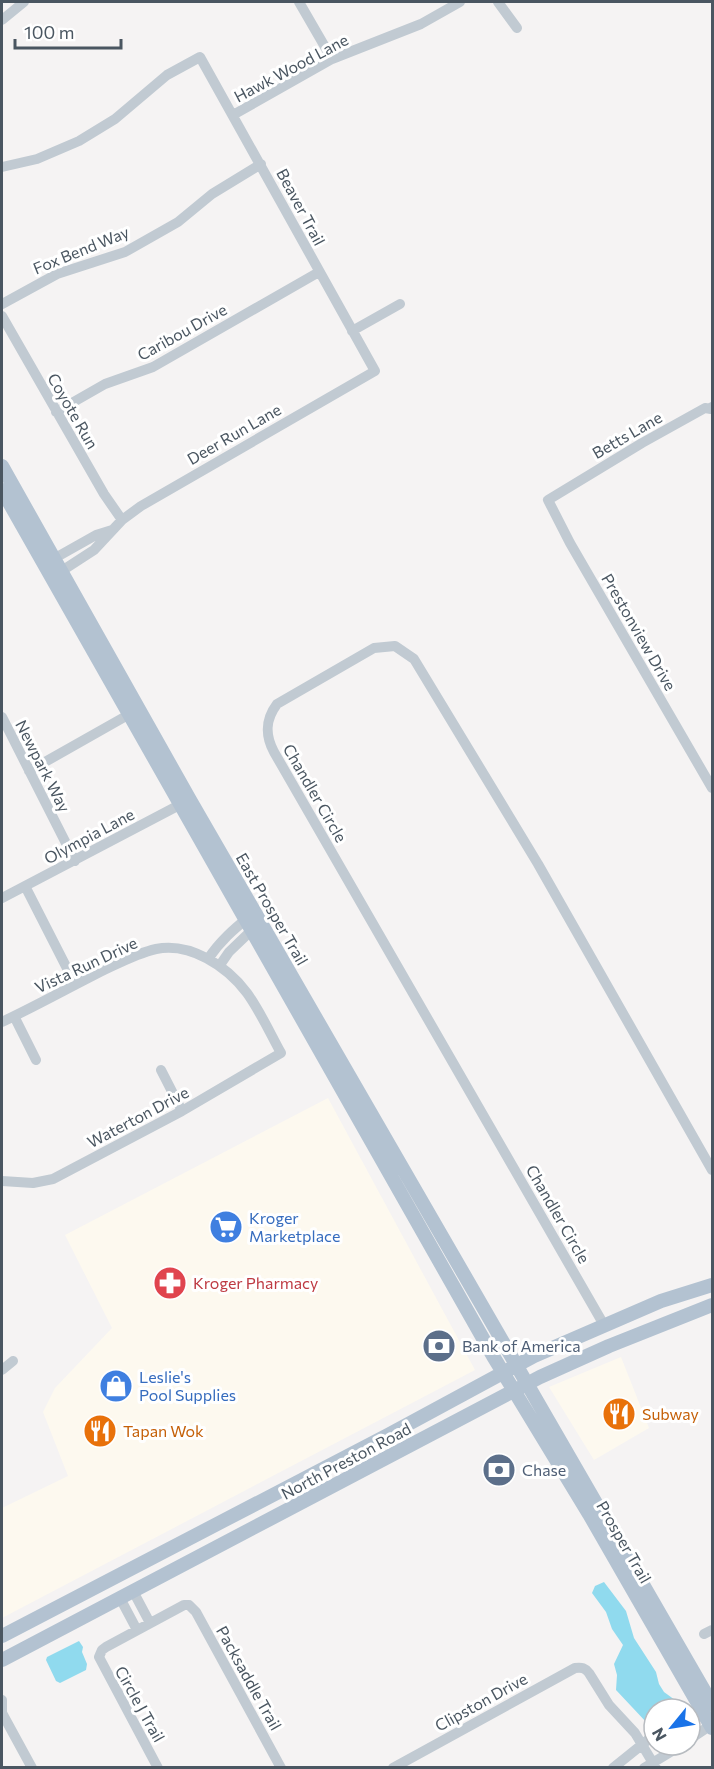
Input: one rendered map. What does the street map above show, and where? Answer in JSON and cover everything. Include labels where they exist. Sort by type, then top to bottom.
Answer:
[{"type":"main road","name":"East Prosper Trail","points":[[2,466],[49,561]]},
{"type":"main road","name":"East Prosper Trail","points":[[3,496],[57,574],[185,803],[413,1200],[516,1366]]},
{"type":"main road","name":"East Prosper Trail","points":[[57,574],[128,715],[185,803]]},
{"type":"main road","name":"East Prosper Trail","points":[[413,1200],[503,1373]]},
{"type":"main road","name":"North Preston Road","points":[[2,1636],[516,1366],[661,1301],[712,1286]]},
{"type":"main road","name":"North Preston Road","points":[[2,1660],[521,1388],[598,1350],[712,1305]]},
{"type":"main road","name":"Prosper Trail","points":[[516,1366],[521,1388],[639,1588],[711,1718]]},
{"type":"main road","name":"Prosper Trail","points":[[503,1373],[521,1388]]},
{"type":"main road","points":[[246,1509],[255,1527]]},
{"type":"street","points":[[2,20],[24,2]]},
{"type":"street","points":[[299,2],[332,59]]},
{"type":"street","name":"Hawk Wood Lane","points":[[233,115],[332,59],[421,24],[460,2]]},
{"type":"street","points":[[498,2],[517,28]]},
{"type":"street","name":"Beaver Trail","points":[[2,167],[37,159],[79,141],[115,119],[167,75],[200,57],[375,371]]},
{"type":"street","name":"Fox Bend Way","points":[[2,304],[57,274],[125,252],[178,222],[212,194],[261,164]]},
{"type":"street","name":"Caribou Drive","points":[[57,412],[105,384],[153,367],[319,272]]},
{"type":"street","points":[[352,331],[400,304]]},
{"type":"street","name":"Coyote Run","points":[[2,316],[104,494],[122,520]]},
{"type":"street","name":"Deer Run Lane","points":[[57,574],[94,550],[122,520],[164,491],[375,371]]},
{"type":"street","name":"Betts Lane","points":[[557,493],[647,439],[705,408],[711,409],[712,407]]},
{"type":"street","name":"Prestonview Drive","points":[[557,493],[548,500],[712,788]]},
{"type":"street","name":"Deer Run Lane","points":[[49,561],[96,535],[112,530]]},
{"type":"street","name":"Chandler Circle","points":[[604,1325],[274,752],[268,740],[267,723],[277,704],[374,648],[395,646],[414,659],[538,864],[712,1170]]},
{"type":"street","points":[[29,771],[128,715]]},
{"type":"street","name":"Newpark Way","points":[[2,717],[75,861]]},
{"type":"street","name":"Olympia Lane","points":[[2,898],[185,803]]},
{"type":"street","points":[[25,886],[75,984]]},
{"type":"street","points":[[208,959],[218,944],[253,921]]},
{"type":"street","points":[[220,965],[253,921]]},
{"type":"street","name":"Vista Run Drive","points":[[2,1022],[129,958],[157,949],[182,950],[220,965],[247,993],[281,1053]]},
{"type":"street","points":[[14,1016],[36,1060]]},
{"type":"street","name":"Waterton Drive","points":[[2,1182],[33,1183],[53,1179],[182,1111],[281,1053]]},
{"type":"street","points":[[161,1070],[182,1111]]},
{"type":"street","points":[[2,1370],[13,1361]]},
{"type":"street","points":[[127,1595],[150,1623],[137,1630],[127,1595]]},
{"type":"street","name":"Packsaddle Trail","points":[[150,1623],[184,1605],[189,1605],[196,1612],[281,1767]]},
{"type":"street","name":"Circle J Trail","points":[[137,1630],[106,1647],[100,1653],[101,1663],[158,1767]]},
{"type":"street","name":"Clipston Drive","points":[[393,1767],[575,1668],[585,1669],[609,1706],[625,1721],[642,1744]]},
{"type":"street","points":[[2,1700],[2,1713],[32,1767]]},
{"type":"street","points":[[613,1767],[642,1744]]},
{"type":"street","points":[[651,1766],[664,1757]]},
{"type":"shaded area","points":[[328,1098],[475,1370],[2,1618],[2,1508],[68,1476],[43,1412],[55,1388],[112,1328],[65,1235]]},
{"type":"shaded area","points":[[621,1357],[649,1428],[594,1460],[549,1387]]},
{"type":"water","points":[[604,1582],[626,1611],[634,1638],[656,1672],[664,1692],[671,1697],[642,1697],[642,1718],[616,1690],[617,1675],[614,1664],[623,1645],[612,1629],[606,1612],[592,1593],[595,1586]]},
{"type":"water","points":[[79,1641],[83,1647],[86,1670],[60,1683],[56,1681],[46,1660],[47,1657]]},
{"type":"place","name":"Kroger Marketplace","points":[[226,1227]]},
{"type":"place","name":"Kroger Pharmacy","points":[[170,1283]]},
{"type":"place","name":"Bank of America","points":[[439,1346]]},
{"type":"place","name":"Leslie's Pool Supplies","points":[[116,1386]]},
{"type":"place","name":"Subway","points":[[619,1414]]},
{"type":"place","name":"Tapan Wok","points":[[100,1431]]},
{"type":"place","name":"Chase","points":[[499,1470]]}]
